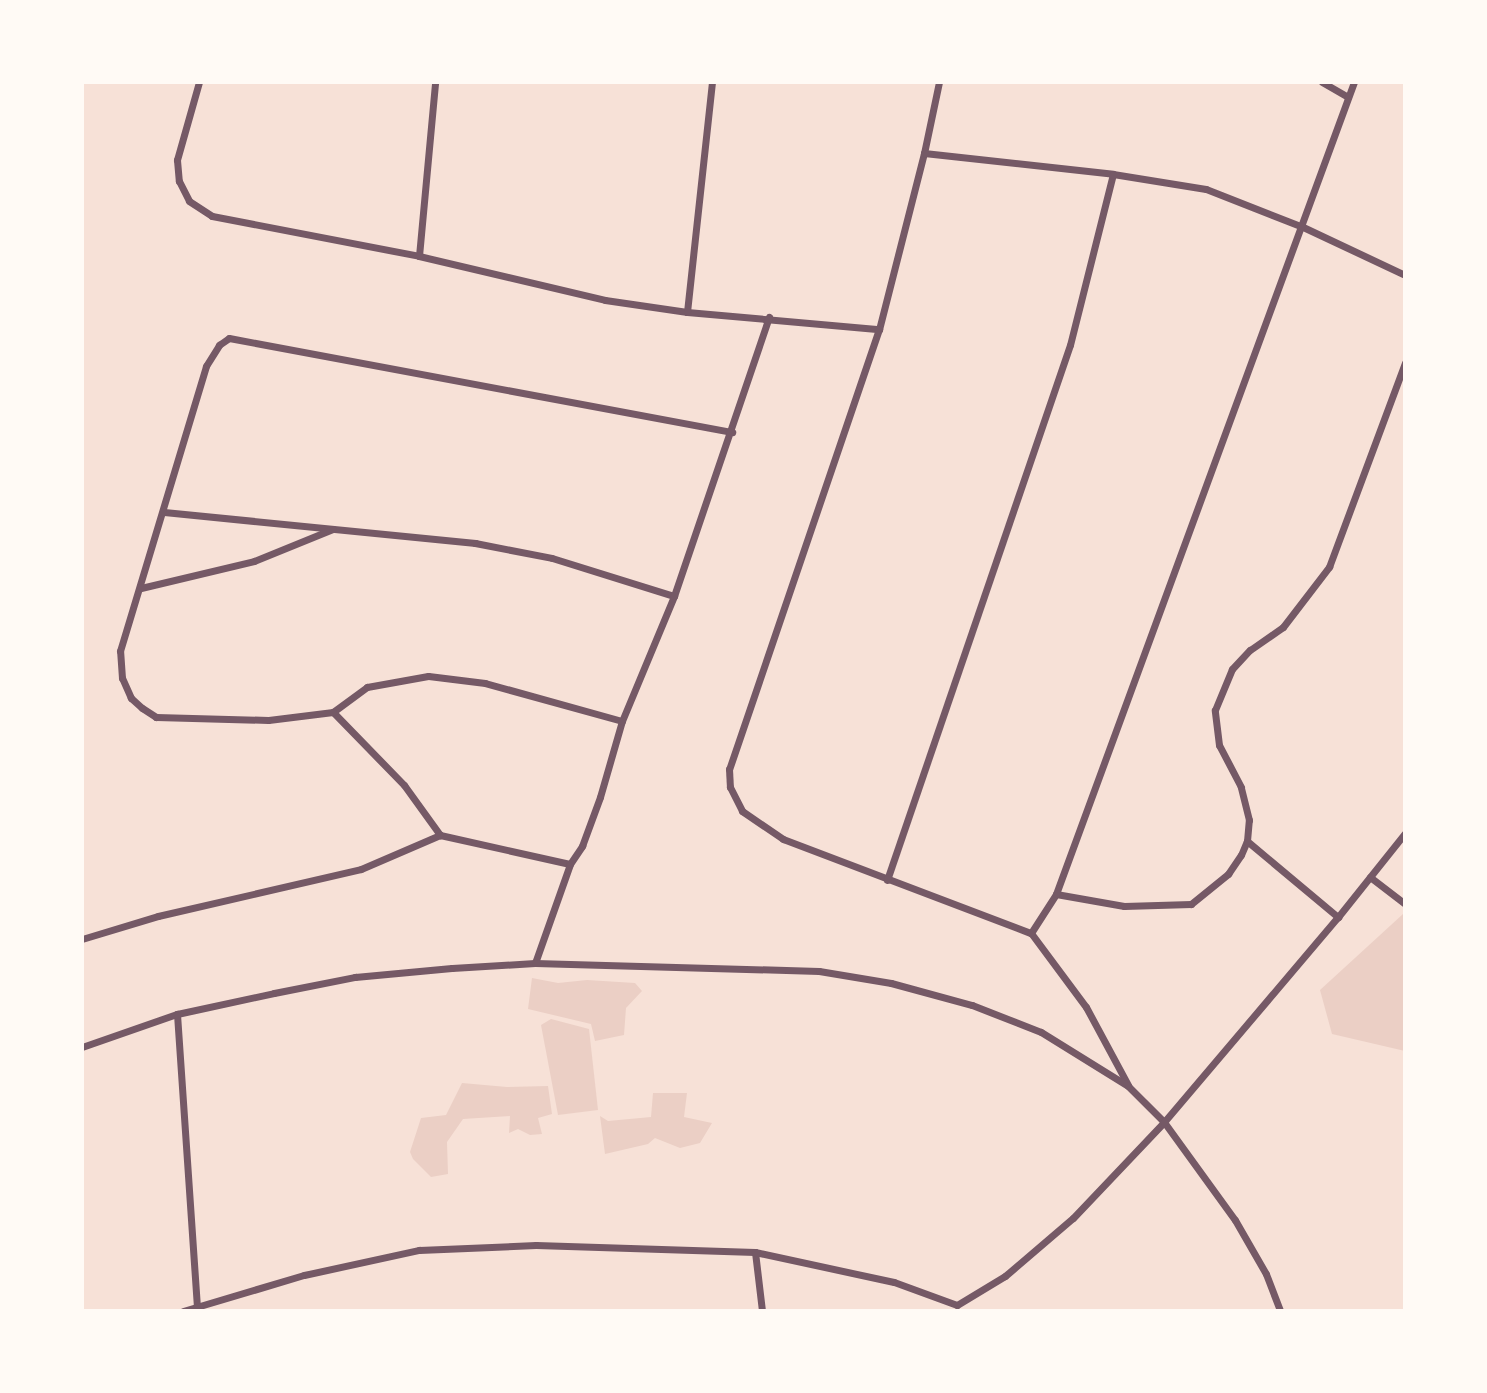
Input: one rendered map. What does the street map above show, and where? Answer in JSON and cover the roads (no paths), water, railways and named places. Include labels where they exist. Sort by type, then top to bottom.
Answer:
[{"type":"street","points":[[200,82],[177,160],[179,181],[189,201],[212,216],[419,257],[592,297],[687,312],[769,317],[879,329]]},
{"type":"street","points":[[419,257],[435,82]]},
{"type":"street","points":[[687,312],[712,82]]},
{"type":"street","points":[[939,82],[924,153],[879,329],[729,769],[730,786],[742,811],[783,839],[1031,933],[1086,1007],[1128,1086]]},
{"type":"street","points":[[1322,82],[1348,97]]},
{"type":"street","points":[[1031,933],[1056,894],[1354,82]]},
{"type":"street","points":[[924,153],[1113,174],[1206,190],[1303,227],[1405,275]]},
{"type":"street","points":[[887,880],[1070,345],[1113,174]]},
{"type":"street","points":[[535,963],[570,864],[582,846],[600,797],[622,721],[674,596],[769,317]]},
{"type":"street","points":[[622,721],[485,682],[428,676],[367,687],[334,712],[268,720],[156,717],[131,698],[122,678],[120,651],[206,366],[219,345],[229,338],[732,432]]},
{"type":"street","points":[[1056,894],[1124,906],[1191,904],[1228,874],[1247,841],[1249,820],[1241,787],[1216,734],[1215,710],[1232,668],[1250,650],[1283,627],[1329,567],[1405,363]]},
{"type":"street","points":[[164,512],[475,543],[552,558],[674,596]]},
{"type":"street","points":[[141,588],[254,561],[337,528]]},
{"type":"street","points":[[334,712],[404,785],[440,835]]},
{"type":"street","points":[[183,1311],[304,1275],[419,1250],[536,1245],[755,1252],[894,1282],[957,1308],[1005,1276],[1073,1218],[1164,1122],[1338,918],[1405,833]]},
{"type":"street","points":[[82,939],[158,916],[361,869],[440,835],[570,864]]},
{"type":"street","points":[[1247,841],[1338,918]]},
{"type":"street","points":[[1370,877],[1405,904]]},
{"type":"street","points":[[82,1047],[177,1014],[355,977],[535,963],[819,971],[891,983],[972,1004],[1041,1032],[1128,1086],[1164,1122],[1235,1220],[1266,1274],[1280,1311]]},
{"type":"street","points":[[177,1014],[197,1309]]},
{"type":"street","points":[[755,1252],[762,1311]]}]
